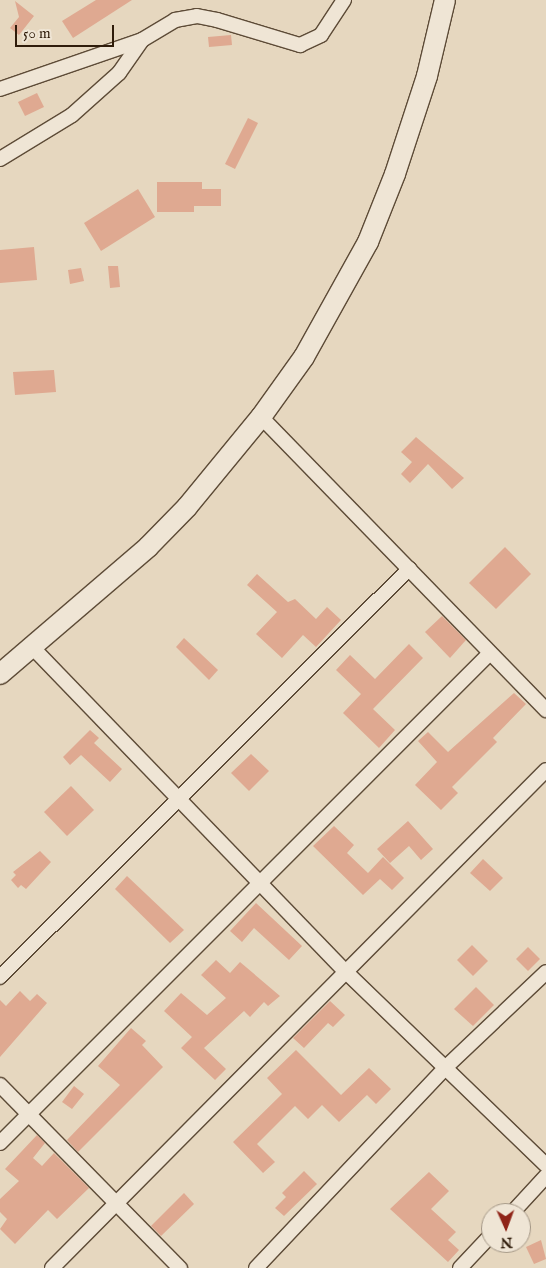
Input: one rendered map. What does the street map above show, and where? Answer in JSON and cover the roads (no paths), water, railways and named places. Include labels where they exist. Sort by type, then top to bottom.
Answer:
[{"type":"main road","points":[[0,674],[180,514],[261,417],[304,357],[368,242],[419,103],[445,0]]},
{"type":"street","points":[[0,89],[142,40],[175,20],[197,16],[300,45],[321,35],[344,0]]},
{"type":"street","points":[[0,159],[72,115],[119,73],[142,40]]},
{"type":"street","points":[[261,417],[409,569],[488,655],[546,710]]},
{"type":"street","points":[[0,977],[409,569]]},
{"type":"street","points":[[32,647],[344,970],[546,1165]]},
{"type":"street","points":[[0,1143],[488,655]]},
{"type":"street","points":[[52,1268],[118,1205],[344,970],[546,770]]},
{"type":"street","points":[[256,1268],[445,1068],[546,972]]},
{"type":"street","points":[[0,1085],[180,1268]]},
{"type":"street","points":[[521,1203],[546,1176]]},
{"type":"street","points":[[460,1268],[481,1246]]}]
